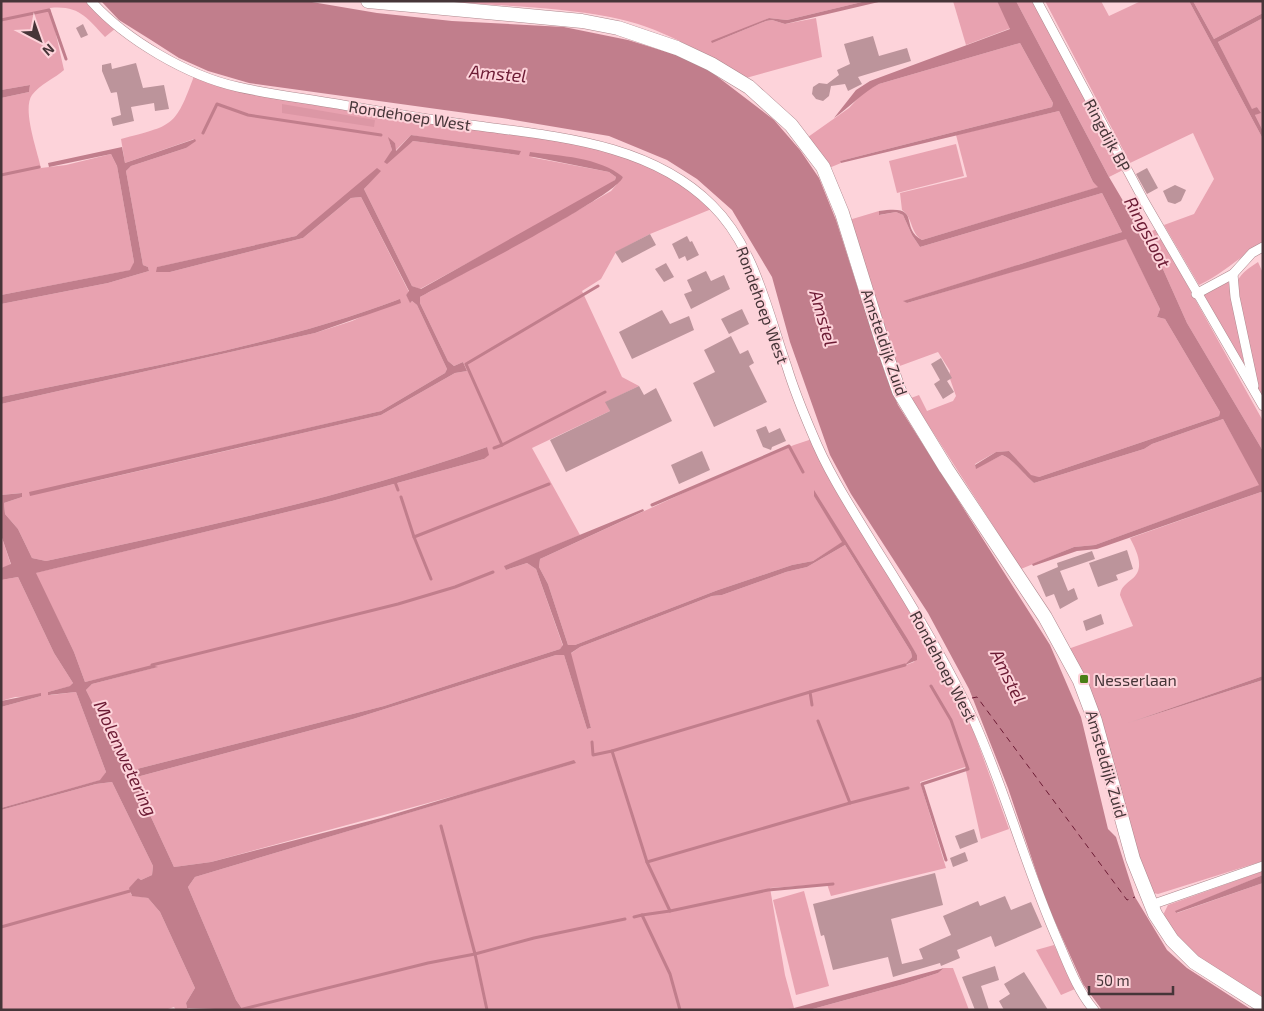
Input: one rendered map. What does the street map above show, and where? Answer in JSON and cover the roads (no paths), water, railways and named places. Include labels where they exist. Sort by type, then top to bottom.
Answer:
[{"type":"street","name":"Rondehoep West","points":[[91,1],[103,14],[137,40],[179,66],[235,87],[393,114],[528,131],[577,140],[648,161],[695,190],[715,207],[740,241],[761,291],[813,436],[830,471],[926,628],[974,722],[1045,912],[1078,988],[1094,1010]]},
{"type":"street","name":"Amsteldijk Zuid","points":[[368,1],[582,21],[618,28],[677,48],[711,64],[749,87],[790,125],[823,167],[842,213],[884,351],[899,391],[946,468],[1045,617],[1080,681],[1095,721],[1133,859],[1151,904],[1172,940],[1194,962],[1263,1006]]},
{"type":"street","name":"Ringdijk BP","points":[[1037,1],[1144,201],[1196,294],[1263,406]]},
{"type":"street","points":[[1196,294],[1233,274],[1252,253],[1263,247]]},
{"type":"street","name":"Ringdijk BP","points":[[1233,274],[1235,297],[1255,392]]},
{"type":"street","points":[[1151,904],[1263,866]]},
{"type":"water","name":"Amstel","points":[[101,1],[306,1],[377,13],[452,21],[564,27],[628,40],[680,56],[710,71],[774,120],[800,150],[819,178],[836,220],[886,376],[898,405],[1050,645],[1081,717],[1108,829],[1116,837],[1135,897],[1167,950],[1187,968],[1252,1010],[1102,1010],[1083,984],[1047,904],[1008,788],[969,689],[928,613],[851,494],[830,455],[790,342],[772,277],[732,210],[697,179],[667,160],[609,136],[502,118],[249,83],[208,71],[179,58],[119,20]]},
{"type":"water","points":[[866,1],[883,1],[785,24],[772,20],[766,21],[712,43],[711,41],[769,18],[787,20]]},
{"type":"water","points":[[997,1],[1016,1],[1109,177],[1162,267],[1187,323],[1263,451],[1263,493],[1261,492],[1097,549],[1077,551],[1033,566],[1032,564],[1074,547],[1095,545],[1259,485],[1223,419],[1152,444],[1144,449],[1034,483],[1010,460],[1002,455],[976,469],[975,465],[996,452],[1009,451],[1031,475],[1039,477],[1219,416],[1220,412],[1165,319],[1157,317],[1160,309],[1126,239],[907,303],[903,301],[1122,232],[1102,193],[920,247],[903,215],[896,212],[879,215],[879,211],[901,211],[906,214],[915,235],[922,240],[1098,187],[1093,182],[1059,111],[841,163],[840,161],[1052,107],[1053,103],[1020,43],[879,84],[834,118],[856,90],[870,81],[1010,29]]},
{"type":"water","points":[[1189,1],[1193,1],[1214,39],[1263,13],[1263,18],[1218,42],[1252,109],[1257,107],[1261,113],[1255,115],[1263,131],[1263,139]]},
{"type":"water","points":[[30,85],[29,92],[1,98],[1,90]]},
{"type":"water","points":[[411,135],[521,151],[519,155],[413,141],[387,164],[384,162],[392,150],[388,137],[395,143],[396,151]]},
{"type":"water","points":[[195,139],[196,141],[186,148],[131,166],[126,171],[143,265],[148,267],[149,271],[108,283],[1,304],[1,295],[130,270],[134,262],[117,166],[111,154],[49,167],[48,163],[122,147],[125,163]]},
{"type":"water","points":[[530,152],[591,161],[613,170],[623,177],[614,187],[593,202],[420,297],[420,303],[448,361],[454,366],[463,362],[467,371],[455,373],[381,415],[30,496],[29,492],[381,411],[445,373],[447,369],[417,305],[412,301],[410,303],[406,295],[409,291],[361,197],[351,198],[303,238],[170,272],[156,272],[157,267],[296,236],[377,168],[381,171],[364,189],[412,286],[421,289],[615,180],[616,177],[609,172],[529,156]]},
{"type":"water","points":[[400,299],[401,303],[315,333],[1,404],[1,397],[253,344],[352,316]]},
{"type":"water","points":[[487,447],[489,455],[484,459],[332,501],[36,573],[74,652],[85,682],[152,665],[158,667],[92,684],[86,690],[123,764],[129,771],[384,706],[560,649],[563,645],[536,569],[527,563],[506,570],[504,566],[643,509],[644,511],[540,559],[539,567],[548,584],[568,645],[575,645],[718,590],[792,565],[813,561],[842,542],[814,496],[814,490],[907,638],[917,655],[917,660],[905,665],[912,657],[911,652],[845,545],[807,567],[786,572],[722,595],[712,596],[580,647],[571,653],[591,728],[587,729],[564,655],[556,655],[353,719],[133,778],[174,867],[211,862],[381,818],[574,760],[576,763],[195,877],[188,887],[236,1000],[243,1010],[187,1008],[186,1003],[195,988],[160,912],[148,898],[132,896],[129,888],[138,878],[141,880],[152,875],[153,866],[112,782],[96,784],[1,810],[1,808],[100,780],[106,772],[76,692],[48,695],[48,692],[70,686],[73,683],[54,653],[18,577],[1,580],[1,568],[11,564],[1,535],[1,495],[22,493],[22,497],[4,503],[5,514],[18,529],[32,558],[46,561],[324,497],[379,482]]},
{"type":"water","points":[[1263,676],[1263,680],[1128,723]]},
{"type":"water","points":[[41,693],[41,696],[1,707],[1,701]]},
{"type":"water","points":[[1263,875],[1263,883],[1176,913],[1175,911]]},
{"type":"water","points":[[944,968],[938,973],[904,984],[809,1010],[775,1010],[794,1008]]},
{"type":"waterway","points":[[1,20],[49,10],[66,59]]},
{"type":"waterway","points":[[203,133],[217,104],[248,115],[381,135]]},
{"type":"waterway","points":[[1,175],[39,167]]},
{"type":"waterway","points":[[598,286],[466,364],[502,445],[605,392]]},
{"type":"waterway","points":[[494,448],[502,445]]},
{"type":"waterway","points":[[652,505],[789,446],[803,472]]},
{"type":"waterway","points":[[395,482],[398,490]]},
{"type":"waterway","points":[[431,579],[414,537],[549,484]]},
{"type":"waterway","points":[[401,497],[414,537]]},
{"type":"waterway","points":[[152,665],[398,604],[455,587],[493,572]]},
{"type":"waterway","points":[[812,705],[810,692],[905,665]]},
{"type":"waterway","points":[[931,686],[951,720],[968,769],[922,784],[946,860]]},
{"type":"waterway","points":[[592,742],[593,755],[612,751],[810,692]]},
{"type":"waterway","points":[[818,721],[850,803],[908,788]]},
{"type":"waterway","points":[[612,751],[647,862],[670,911],[642,915]]},
{"type":"waterway","points":[[647,862],[850,803]]},
{"type":"waterway","points":[[441,826],[475,954],[487,1010]]},
{"type":"waterway","points":[[670,911],[768,890],[833,884]]},
{"type":"waterway","points":[[1,927],[130,891]]},
{"type":"waterway","points":[[634,917],[642,915],[670,974],[680,1010]]},
{"type":"waterway","points":[[239,1010],[428,963],[475,954],[534,938],[625,919]]},
{"type":"place","name":"Nesserlaan","points":[[1084,679]]},
{"type":"water label","name":"Ringsloot","points":[[1148,232]]},
{"type":"water label","name":"Molenwetering","points":[[126,758]]}]
